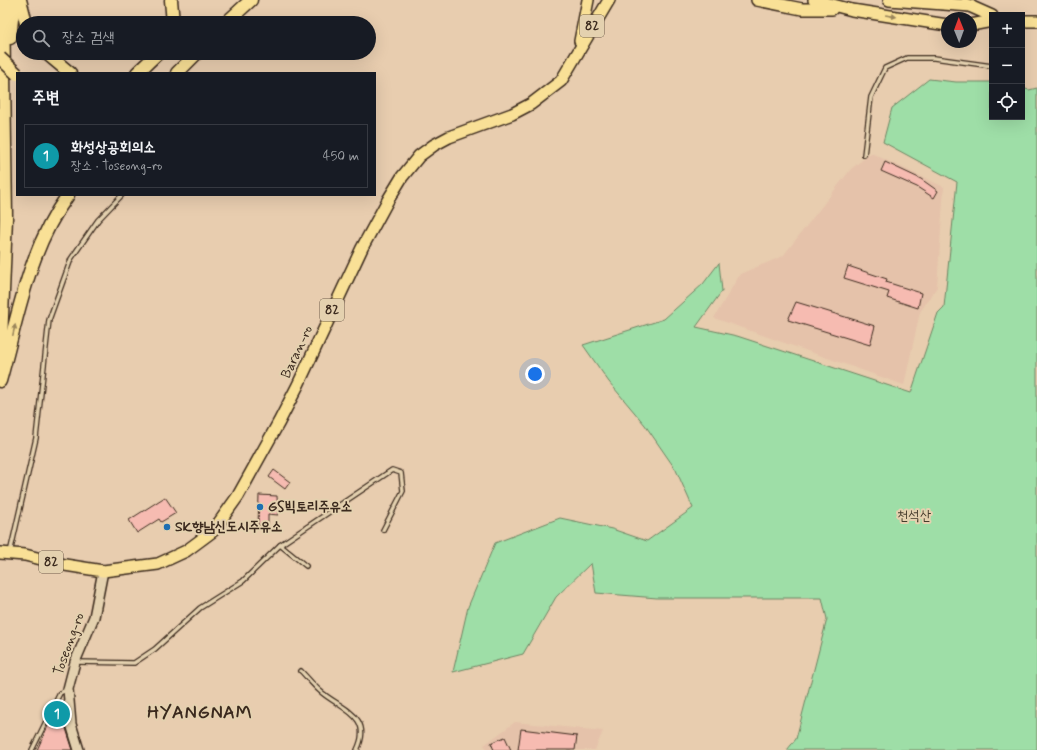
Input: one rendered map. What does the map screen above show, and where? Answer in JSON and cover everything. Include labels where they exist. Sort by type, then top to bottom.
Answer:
[{"type":"highway","points":[[0,365],[6,218],[2,0]]},
{"type":"highway","points":[[4,93],[14,0]]},
{"type":"highway","points":[[20,0],[24,16]]},
{"type":"highway","points":[[171,0],[172,16]]},
{"type":"highway","points":[[234,16],[251,0]]},
{"type":"highway","points":[[0,58],[16,73]]},
{"type":"highway","points":[[54,60],[69,72]]},
{"type":"highway","points":[[138,72],[151,60]]},
{"type":"highway","points":[[178,72],[190,60]]},
{"type":"highway","points":[[0,381],[30,266],[57,211],[67,196]]},
{"type":"main road","name":"82","points":[[577,54],[588,0]]},
{"type":"main road","name":"82","points":[[577,54],[609,0]]},
{"type":"main road","points":[[757,0],[802,9],[852,10]]},
{"type":"main road","points":[[814,0],[852,10],[941,24]]},
{"type":"main road","points":[[890,0],[971,6]]},
{"type":"main road","points":[[945,0],[971,6],[989,15]]},
{"type":"main road","points":[[1025,21],[1037,21]]},
{"type":"main road","points":[[977,24],[989,22]]},
{"type":"main road","name":"Baran-ro","points":[[5,554],[25,555],[65,565],[103,571],[158,564],[186,552],[212,531],[238,496],[279,422],[298,385],[362,248],[402,177],[419,156],[449,137],[512,114],[531,104],[561,81],[577,54]]},
{"type":"street","name":"Toseong-ro","points":[[79,750],[71,724],[68,689],[75,662],[94,617],[103,571]]},
{"type":"lane","points":[[864,155],[870,97],[885,68],[907,58],[927,58],[989,66]]},
{"type":"lane","points":[[5,554],[36,438],[49,320],[71,258],[98,220],[121,196]]},
{"type":"lane","points":[[75,662],[134,663],[155,649],[200,608],[243,581],[280,545],[392,470],[401,473],[402,492],[383,530]]},
{"type":"lane","points":[[280,545],[306,566]]},
{"type":"lane","points":[[301,671],[320,692],[351,712],[363,731],[362,739],[357,750]]},
{"type":"lane","points":[[32,750],[60,693],[68,689]]},
{"type":"shaded area","points":[[871,153],[944,187],[937,287],[920,312],[904,385],[714,318],[740,274],[783,256],[851,169]]},
{"type":"shaded area","points":[[515,722],[603,731],[595,750],[488,750],[484,745]]},
{"type":"green space","name":"천석산","points":[[929,79],[956,82],[989,82],[989,120],[1025,120],[1025,89],[1029,90],[1037,88],[1037,750],[787,750],[796,739],[827,619],[822,598],[657,598],[596,593],[591,563],[556,597],[523,654],[453,672],[468,607],[495,543],[560,518],[612,529],[647,541],[693,508],[676,470],[645,425],[609,382],[583,345],[664,319],[703,284],[719,263],[722,291],[696,327],[737,336],[911,393],[938,313],[944,307],[957,182],[883,142],[892,108]]},
{"type":"building","points":[[885,162],[921,179],[938,191],[934,198],[917,187],[881,171]]},
{"type":"building","points":[[848,266],[887,279],[886,282],[921,293],[918,308],[887,298],[889,292],[844,278]]},
{"type":"building","points":[[796,302],[875,326],[870,345],[788,320]]},
{"type":"building","points":[[274,470],[290,482],[285,489],[269,477]]},
{"type":"building","points":[[259,495],[277,496],[278,515],[268,514],[268,525],[258,525]]},
{"type":"building","points":[[165,497],[176,513],[161,522],[159,519],[137,533],[129,520]]},
{"type":"building","points":[[58,704],[73,750],[37,750],[47,728]]},
{"type":"building","points":[[521,729],[577,736],[575,750],[518,750]]},
{"type":"building","points":[[505,737],[511,750],[494,750],[491,743]]},
{"type":"place","name":"GS빅토리주유소","points":[[260,507]]},
{"type":"place","name":"SK향남신도시주유소","points":[[167,527]]},
{"type":"place","name":"화성상공회의소","points":[[57,714]]},
{"type":"district","name":"HYANGNAM","points":[[200,713]]}]
